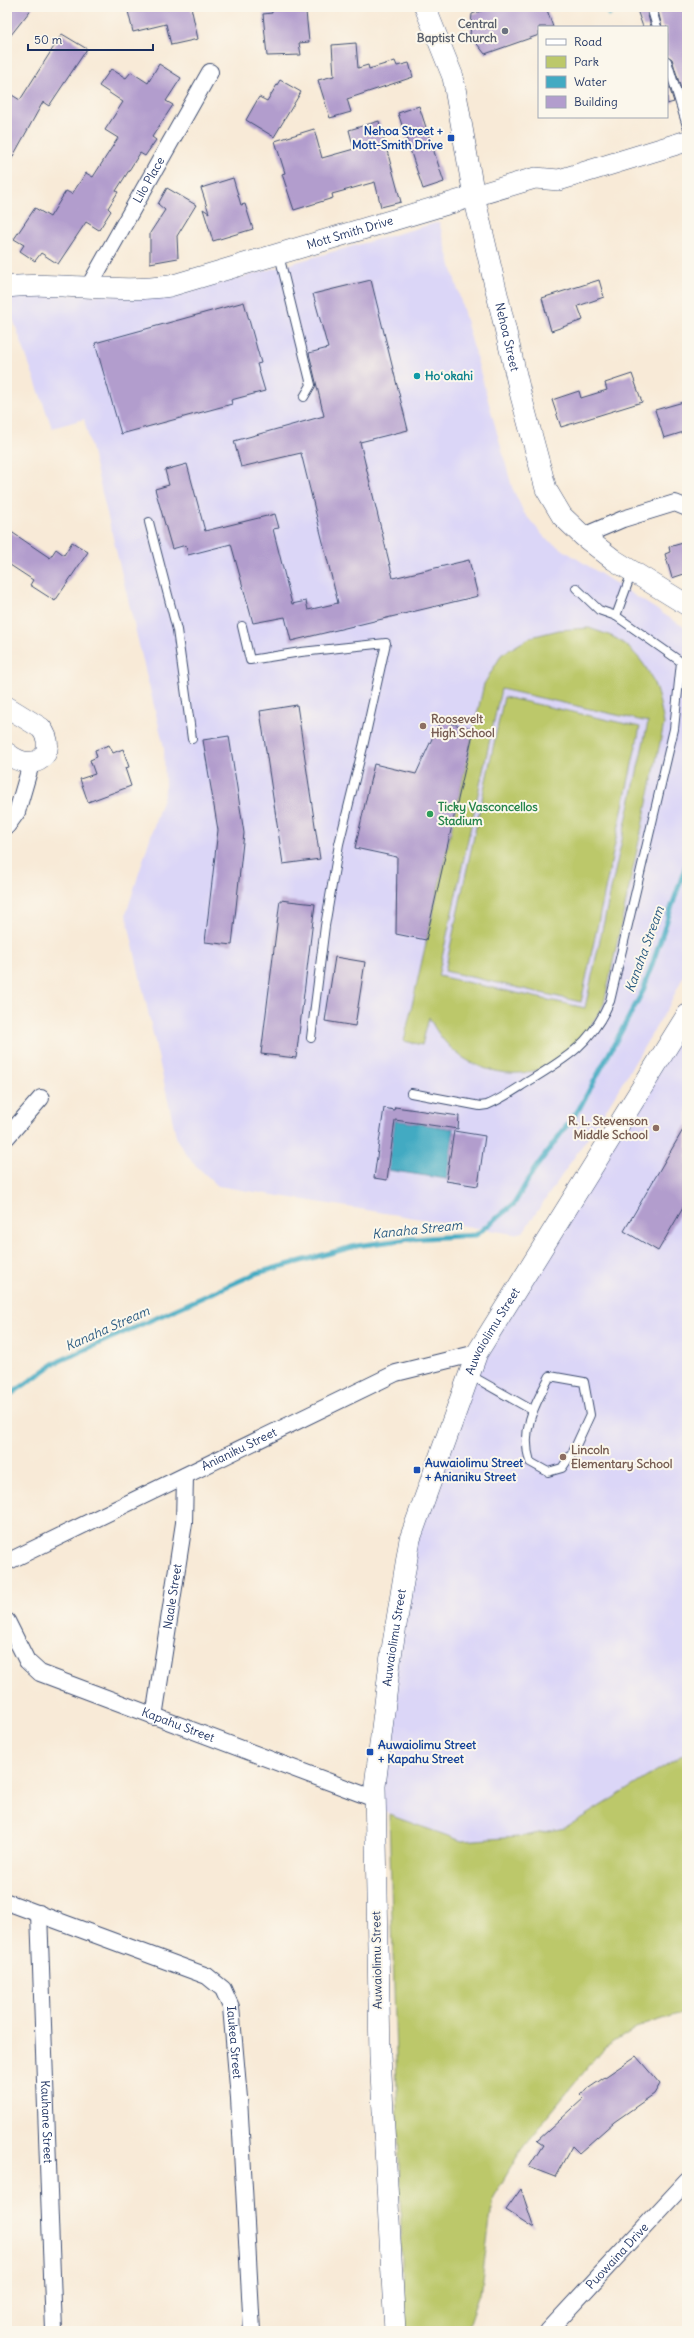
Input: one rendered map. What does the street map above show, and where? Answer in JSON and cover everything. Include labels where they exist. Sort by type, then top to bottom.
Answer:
[{"type":"street","name":"Nehoa Street","points":[[425,7],[453,77],[474,196],[521,396],[541,473],[554,503],[562,516],[583,536],[632,571],[687,604]]},
{"type":"street","name":"Lilo Place","points":[[88,288],[210,72]]},
{"type":"street","name":"Mott Smith Drive","points":[[7,287],[32,286],[131,290],[170,286],[279,255],[535,178],[559,180],[687,141]]},
{"type":"street","points":[[583,536],[623,519],[675,503],[687,508]]},
{"type":"street","points":[[7,707],[41,728],[45,733],[48,746],[42,758],[31,764],[18,762],[7,753]]},
{"type":"street","points":[[7,826],[17,812],[31,764]]},
{"type":"street","name":"Auwaiolimu Street","points":[[395,2331],[380,2056],[375,1799],[390,1662],[410,1539],[477,1353],[687,1015]]},
{"type":"street","points":[[7,1137],[41,1098]]},
{"type":"street","name":"Anianiku Street","points":[[7,1562],[396,1373],[477,1353]]},
{"type":"street","name":"Naale Street","points":[[154,1717],[184,1523],[185,1476]]},
{"type":"street","name":"Kapahu Street","points":[[7,1621],[22,1654],[36,1670],[154,1717],[375,1799]]},
{"type":"street","name":"Iaukea Street","points":[[7,1902],[207,1976],[223,1989],[228,1998],[232,2017],[239,2098],[252,2331]]},
{"type":"street","name":"Kauhane Street","points":[[39,1914],[54,2331]]},
{"type":"street","name":"Puowaina Drive","points":[[548,2331],[687,2181]]},
{"type":"lane","points":[[651,7],[657,26]]},
{"type":"lane","points":[[668,64],[687,126]]},
{"type":"lane","points":[[279,255],[311,385],[304,397]]},
{"type":"lane","points":[[149,522],[177,630],[192,738]]},
{"type":"lane","points":[[616,616],[632,571]]},
{"type":"lane","points":[[411,1093],[480,1106],[487,1105],[571,1055],[584,1044],[597,1027],[610,1001],[674,729],[684,664],[616,616],[599,610],[576,588]]},
{"type":"lane","points":[[242,626],[250,660],[301,652],[386,643],[363,747],[338,844],[325,926],[311,1038]]},
{"type":"lane","points":[[469,1375],[532,1410]]},
{"type":"lane","points":[[550,1376],[584,1382],[590,1415],[573,1452],[562,1468],[548,1472],[530,1462],[526,1448],[532,1410],[550,1376]]},
{"type":"shaded area","name":"Roosevelt High School","points":[[439,222],[512,487],[524,513],[546,539],[687,629],[687,968],[670,1004],[601,1118],[523,1232],[514,1234],[218,1186],[192,1162],[177,1140],[126,914],[165,791],[164,747],[84,419],[52,428],[7,302],[7,296],[26,294],[175,296]]},
{"type":"shaded area","name":"Lincoln Elementary School","points":[[687,1024],[687,1752],[565,1828],[518,1837],[462,1841],[389,1815],[375,1799],[410,1539],[477,1353]]},
{"type":"green space","points":[[589,628],[613,637],[631,649],[646,668],[656,688],[664,724],[604,1004],[580,1039],[562,1057],[539,1070],[512,1073],[499,1072],[473,1064],[462,1057],[442,1039],[429,1017],[422,1045],[404,1041],[484,684],[502,654],[531,637],[559,630]],"holes":[[[501,689],[648,722],[585,1008],[438,976]]]},
{"type":"green space","points":[[504,697],[640,727],[581,1002],[445,971]]},
{"type":"green space","points":[[687,1752],[687,2011],[636,2028],[603,2049],[524,2145],[493,2198],[480,2294],[467,2331],[404,2331],[389,1815],[462,1841],[518,1837],[565,1828]]},
{"type":"water","points":[[395,1120],[454,1129],[447,1179],[388,1170]]},
{"type":"building","points":[[7,7],[33,7],[7,40]]},
{"type":"building","points":[[127,7],[191,7],[198,39],[171,45],[166,24],[133,32]]},
{"type":"building","points":[[272,7],[298,7],[299,12],[306,12],[309,42],[299,43],[301,55],[267,56],[263,14],[272,13]]},
{"type":"building","name":"Central Baptist Church","points":[[493,7],[546,7],[553,26],[538,26],[538,35],[485,54],[470,35],[472,14]]},
{"type":"building","points":[[636,7],[646,7],[651,26],[643,26]]},
{"type":"building","points":[[657,7],[687,7],[687,98],[684,99],[672,59],[668,57],[668,26],[662,26]]},
{"type":"building","points":[[62,34],[87,49],[49,106],[43,102],[7,167],[7,92],[20,100]]},
{"type":"building","points":[[356,43],[358,68],[368,65],[369,69],[395,61],[397,66],[409,63],[413,77],[347,99],[351,112],[330,118],[318,80],[334,76],[332,45]]},
{"type":"building","points":[[159,64],[181,78],[166,101],[173,105],[152,137],[156,140],[145,156],[140,153],[116,191],[118,192],[108,208],[111,211],[99,230],[86,222],[58,264],[41,253],[35,261],[20,251],[24,245],[14,239],[35,208],[50,217],[66,191],[72,194],[86,173],[93,177],[118,138],[105,130],[123,102],[99,86],[111,69],[126,78],[131,72],[148,83]]},
{"type":"building","points":[[280,80],[301,92],[274,137],[246,120],[259,97],[267,101]]},
{"type":"building","points":[[668,83],[674,102],[668,104]]},
{"type":"building","points":[[419,106],[444,182],[423,189],[398,113]]},
{"type":"building","points":[[379,121],[401,202],[381,207],[375,182],[332,194],[333,198],[294,210],[282,174],[285,173],[275,141],[314,129],[322,158],[354,149],[349,130]]},
{"type":"building","points":[[233,178],[241,205],[245,204],[253,229],[213,241],[203,209],[209,213],[201,188]]},
{"type":"building","points":[[167,188],[196,205],[177,236],[178,258],[150,263],[150,233],[165,210],[158,204]]},
{"type":"building","points":[[371,280],[408,430],[360,442],[393,578],[469,560],[478,596],[291,641],[285,617],[253,623],[231,544],[188,555],[186,545],[172,549],[155,489],[169,485],[165,470],[187,464],[205,531],[275,514],[279,528],[273,529],[292,604],[306,601],[308,610],[338,603],[301,453],[241,467],[234,441],[324,416],[309,353],[328,348],[313,294]]},
{"type":"building","points":[[599,280],[604,297],[578,306],[583,320],[551,331],[542,298]]},
{"type":"building","points":[[244,302],[261,363],[257,364],[265,391],[231,400],[232,404],[121,434],[95,343]]},
{"type":"building","points":[[632,374],[642,402],[561,427],[552,400],[579,391],[581,398],[607,390],[605,383]]},
{"type":"building","points":[[687,401],[687,431],[664,438],[655,410]]},
{"type":"building","points":[[7,529],[50,558],[56,549],[64,555],[72,542],[88,552],[55,601],[30,585],[33,580],[7,563]]},
{"type":"building","points":[[683,543],[687,555],[687,573],[672,578],[665,554],[670,552],[669,547]]},
{"type":"building","points":[[297,705],[320,859],[283,864],[260,711]]},
{"type":"building","name":"Ticky Vasconcellos Stadium","points":[[440,721],[474,729],[426,940],[396,934],[397,857],[355,848],[374,764],[416,774]]},
{"type":"building","points":[[229,736],[244,833],[232,945],[205,942],[218,830],[203,740]]},
{"type":"building","points":[[109,745],[113,753],[123,749],[129,767],[125,768],[131,786],[88,802],[80,779],[95,774],[90,760],[97,757],[95,750]]},
{"type":"building","points":[[280,900],[315,904],[296,1058],[261,1054]]},
{"type":"building","points":[[335,957],[365,962],[355,1026],[325,1021]]},
{"type":"building","points":[[395,1107],[459,1116],[458,1129],[395,1120],[387,1180],[374,1178],[384,1108],[394,1110]]},
{"type":"building","points":[[687,1123],[687,1201],[658,1251],[624,1231]]},
{"type":"building","points":[[454,1131],[485,1136],[478,1186],[446,1181]]},
{"type":"building","points":[[636,2056],[660,2084],[654,2094],[614,2122],[579,2153],[572,2146],[555,2177],[529,2167],[543,2145],[537,2141],[584,2098],[580,2094]]},
{"type":"building","points":[[521,2189],[534,2228],[506,2210]]},
{"type":"waterway","points":[[607,7],[609,14]]},
{"type":"waterway","name":"Kanaha Stream","points":[[7,1397],[55,1363],[257,1273],[356,1246],[410,1239],[476,1235],[514,1204],[534,1170],[579,1109],[643,991],[687,862]]},
{"type":"place","name":"Central Baptist Church","points":[[505,31]]},
{"type":"place","name":"Nehoa Street + Mott-Smith Drive","points":[[451,138]]},
{"type":"place","name":"Hoʻokahi","points":[[417,376]]},
{"type":"place","name":"Roosevelt High School","points":[[423,726]]},
{"type":"place","name":"Ticky Vasconcellos Stadium","points":[[430,814]]},
{"type":"place","name":"R. L. Stevenson Middle School","points":[[656,1128]]},
{"type":"place","name":"Lincoln Elementary School","points":[[563,1457]]},
{"type":"place","name":"Auwaiolimu Street + Anianiku Street","points":[[417,1470]]},
{"type":"place","name":"Auwaiolimu Street + Kapahu Street","points":[[370,1752]]}]
